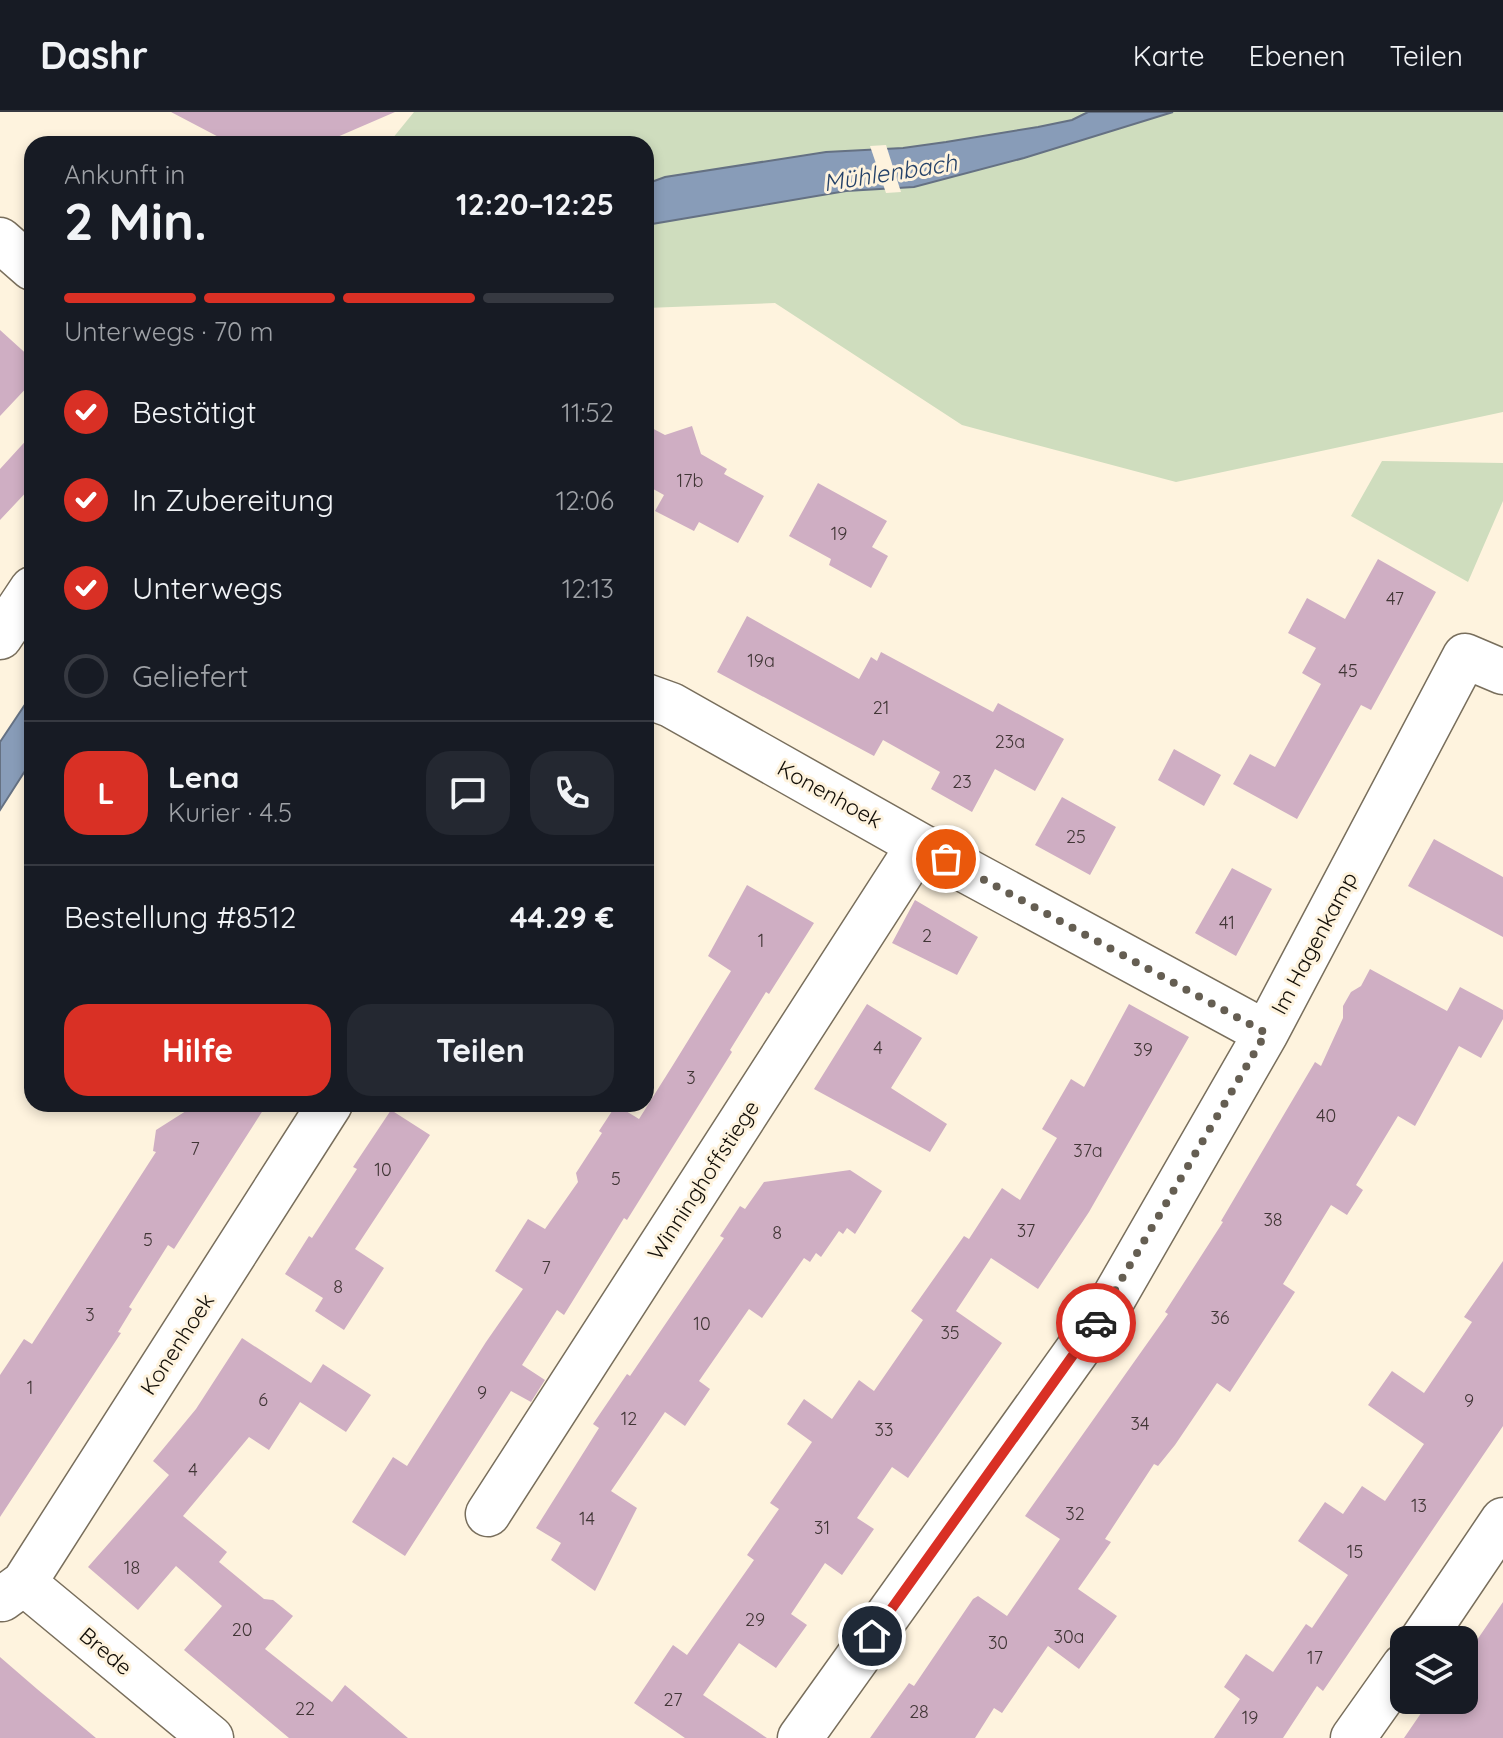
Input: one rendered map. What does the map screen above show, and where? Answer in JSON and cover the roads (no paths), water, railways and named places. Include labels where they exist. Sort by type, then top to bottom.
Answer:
[{"type":"street","points":[[0,240],[24,261]]},
{"type":"street","points":[[0,637],[24,601]]},
{"type":"street","name":"Im Hagenkamp","points":[[800,1738],[1109,1306],[1484,664]]},
{"type":"street","name":"Konenhoek","points":[[654,699],[671,705],[919,845],[1266,1033]]},
{"type":"street","name":"Winninghoffstiege","points":[[488,1514],[919,845]]},
{"type":"street","name":"Konenhoek","points":[[12,1592],[325,1112]]},
{"type":"street","points":[[1431,1626],[1503,1520]]},
{"type":"street","name":"Brede","points":[[12,1592],[211,1738]]},
{"type":"street","points":[[1353,1738],[1390,1686]]},
{"type":"water","name":"Mühlenbach","points":[[1088,112],[1173,112],[1024,158],[914,187],[846,191],[654,224],[654,181],[665,177],[826,152],[903,148],[946,142],[1072,120]]},
{"type":"water","points":[[24,706],[24,772],[0,810],[0,742]]}]
